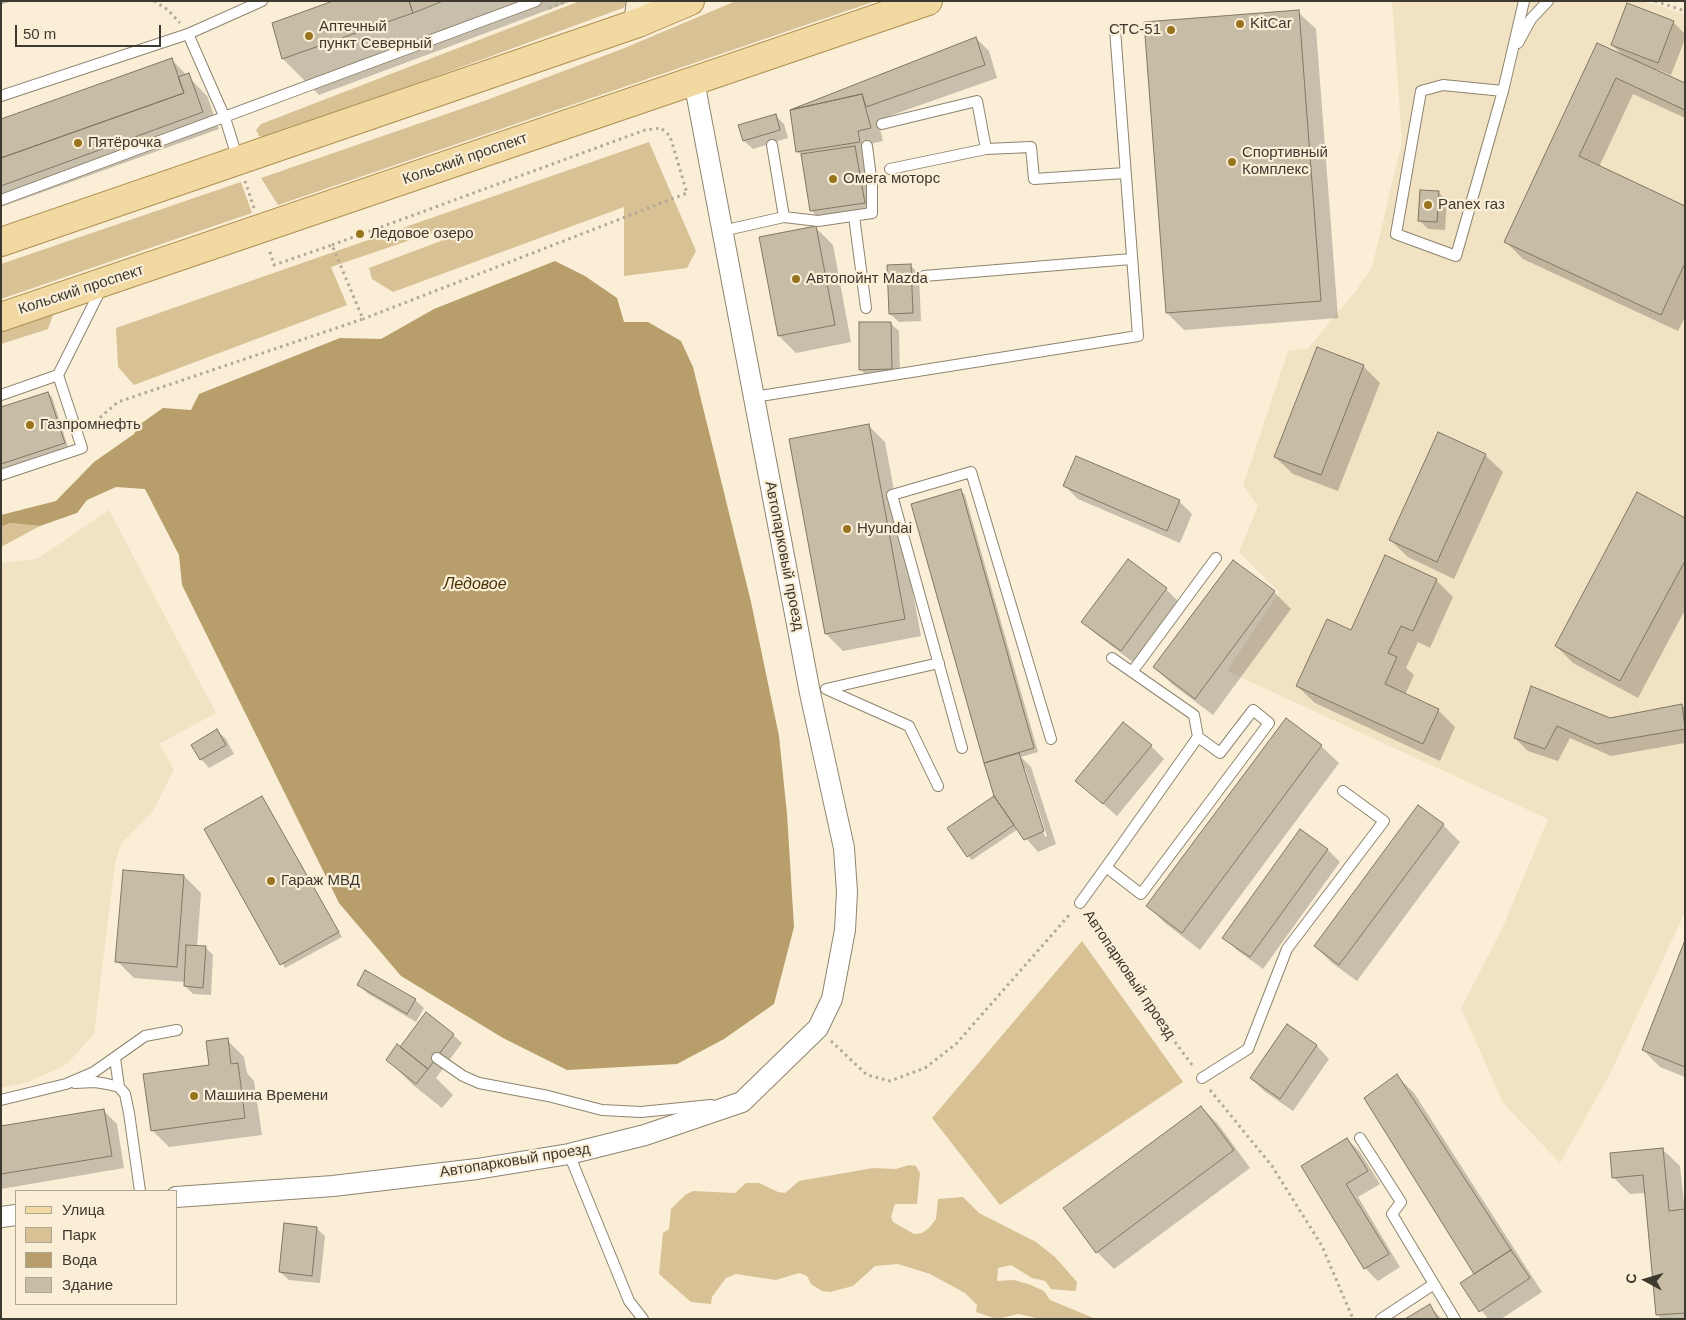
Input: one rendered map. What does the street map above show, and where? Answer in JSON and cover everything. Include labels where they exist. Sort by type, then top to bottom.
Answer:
[{"type":"main road","points":[[1,242],[239,161],[640,12],[690,1]]},
{"type":"main road","name":"Кольский проспект","points":[[1,317],[928,1]]},
{"type":"street","name":"Автопарковый проезд","points":[[178,1197],[333,1186],[477,1169],[569,1154],[645,1135],[742,1102],[818,1028],[832,999],[845,930],[847,892],[844,848],[818,691],[754,397],[694,81]]},
{"type":"street","points":[[1,1217],[15,1215]]},
{"type":"lane","points":[[1,96],[188,34],[262,1]]},
{"type":"lane","points":[[1,200],[226,118],[536,1]]},
{"type":"lane","points":[[1502,91],[1443,86],[1421,91],[1396,234],[1456,256],[1502,91],[1524,1]]},
{"type":"lane","points":[[1510,57],[1530,19],[1548,1]]},
{"type":"lane","points":[[754,397],[1138,336],[1115,29]]},
{"type":"lane","points":[[188,34],[226,118],[239,161]]},
{"type":"lane","points":[[882,124],[978,101],[986,149]]},
{"type":"lane","points":[[772,145],[784,217]]},
{"type":"lane","points":[[722,231],[784,217],[818,221],[872,213],[872,186],[867,146]]},
{"type":"lane","points":[[890,169],[986,149],[1031,147],[1034,179],[1125,173]]},
{"type":"lane","points":[[854,216],[866,308]]},
{"type":"lane","points":[[924,276],[1131,259]]},
{"type":"lane","points":[[1,395],[58,375],[104,283]]},
{"type":"lane","points":[[1,475],[82,448],[58,375]]},
{"type":"lane","points":[[962,748],[892,495],[971,472],[1051,739]]},
{"type":"lane","points":[[1132,672],[1216,558]]},
{"type":"lane","points":[[1106,867],[1141,894],[1269,723],[1253,710],[1220,753],[1198,737],[1194,715],[1112,658]]},
{"type":"lane","points":[[818,691],[939,664]]},
{"type":"lane","points":[[818,691],[909,726],[938,786]]},
{"type":"lane","points":[[1080,903],[1198,737]]},
{"type":"lane","points":[[1202,1078],[1248,1049],[1287,949],[1384,821],[1343,791]]},
{"type":"lane","points":[[1,1100],[66,1084],[94,1072],[115,1058],[130,1044],[145,1036],[177,1030]]},
{"type":"lane","points":[[115,1058],[119,1087],[124,1094],[130,1113],[140,1190]]},
{"type":"lane","points":[[438,1058],[463,1076],[479,1083],[548,1096],[602,1110],[641,1112],[742,1102]]},
{"type":"lane","points":[[66,1084],[95,1082],[119,1087]]},
{"type":"lane","points":[[1360,1138],[1401,1202],[1392,1214],[1455,1319]]},
{"type":"lane","points":[[569,1154],[629,1301],[643,1319]]},
{"type":"lane","points":[[1381,1319],[1434,1284]]},
{"type":"path","points":[[154,1],[176,17],[188,34]]},
{"type":"path","points":[[1655,1],[1685,10]]},
{"type":"path","points":[[78,437],[118,402],[363,319],[687,193],[670,136],[660,128],[645,130],[332,246],[274,265],[239,161]]},
{"type":"path","points":[[332,246],[363,319]]},
{"type":"path","name":"Автопарковый проезд","points":[[818,1028],[851,1062],[867,1075],[890,1081],[925,1068],[956,1044],[1080,903],[1114,947],[1141,997],[1272,1166],[1322,1246],[1353,1319]]},
{"type":"shaded area","points":[[1392,1],[1640,1],[1659,5],[1685,15],[1685,912],[1610,1074],[1560,1163],[1503,1103],[1461,1008],[1502,929],[1548,819],[1227,671],[1279,592],[1239,552],[1258,506],[1243,486],[1288,351],[1308,348],[1355,292],[1372,267],[1402,142]]},
{"type":"shaded area","points":[[109,510],[216,713],[159,744],[174,770],[153,811],[121,844],[115,864],[94,1034],[67,1064],[29,1082],[1,1088],[1,563],[37,559]]},
{"type":"green space","points":[[580,1],[631,1],[623,8],[267,138],[259,136],[256,130],[261,124]]},
{"type":"green space","points":[[736,1],[876,1],[278,205],[261,178],[484,101],[622,49]]},
{"type":"green space","points":[[649,142],[696,251],[687,268],[624,276],[624,207],[393,292],[372,279],[369,268],[446,239],[443,229],[331,267],[347,305],[134,385],[118,367],[116,328]]},
{"type":"green space","points":[[241,182],[252,213],[1,299],[1,264]]},
{"type":"green space","points":[[53,315],[48,329],[1,344],[1,332]]},
{"type":"green space","points":[[10,523],[40,526],[1,547],[1,527]]},
{"type":"green space","points":[[1082,941],[1183,1082],[1000,1205],[932,1118]]},
{"type":"green space","points":[[909,1165],[916,1166],[920,1173],[917,1204],[895,1204],[891,1217],[893,1222],[914,1234],[922,1233],[936,1219],[938,1199],[963,1197],[979,1213],[1036,1242],[1055,1257],[1077,1282],[1076,1290],[1073,1291],[1051,1289],[1045,1281],[1032,1278],[1011,1265],[998,1268],[997,1281],[1014,1280],[1031,1285],[1044,1291],[1050,1300],[1096,1319],[1041,1319],[1018,1314],[997,1319],[976,1312],[977,1305],[965,1293],[930,1274],[898,1264],[875,1266],[853,1286],[830,1292],[822,1291],[811,1284],[807,1276],[799,1273],[776,1280],[736,1274],[726,1278],[712,1297],[711,1304],[691,1302],[659,1274],[663,1233],[669,1229],[671,1209],[685,1195],[693,1191],[735,1193],[746,1183],[759,1183],[778,1192],[785,1193],[799,1181],[873,1168],[896,1169]]},
{"type":"water","name":"Ледовое","points":[[555,261],[585,276],[617,298],[624,322],[648,322],[681,341],[693,367],[751,602],[779,736],[787,814],[794,927],[774,1004],[724,1039],[677,1064],[567,1070],[503,1038],[401,976],[339,903],[182,585],[179,555],[145,489],[116,487],[87,500],[77,513],[40,526],[10,523],[1,527],[1,515],[56,501],[94,462],[134,434],[139,425],[163,408],[191,410],[199,394],[340,338],[381,339],[434,309]]},
{"type":"building","points":[[333,1],[409,1],[413,13],[282,59],[272,23]]},
{"type":"building","points":[[409,1],[443,1],[413,13]]},
{"type":"building","points":[[1627,3],[1674,21],[1658,63],[1611,45]]},
{"type":"building","name":"Спортивный Комплекс","points":[[1299,10],[1321,301],[1166,313],[1144,22]]},
{"type":"building","points":[[976,37],[985,65],[866,107],[862,94],[790,110]]},
{"type":"building","points":[[1597,43],[1685,83],[1685,110],[1616,78],[1579,156],[1685,206],[1685,263],[1661,315],[1504,242]]},
{"type":"building","points":[[172,58],[184,93],[1,158],[1,119]]},
{"type":"building","points":[[189,73],[203,112],[1,186],[1,158],[184,93],[178,77]]},
{"type":"building","points":[[862,94],[871,128],[858,131],[860,142],[796,152],[790,110]]},
{"type":"building","points":[[776,114],[780,130],[743,141],[738,125]]},
{"type":"building","name":"Омега моторс","points":[[855,146],[865,203],[810,211],[801,154]]},
{"type":"building","points":[[1420,190],[1439,191],[1437,222],[1418,221]]},
{"type":"building","name":"Автопойнт Mazda","points":[[816,226],[835,325],[778,336],[759,237]]},
{"type":"building","points":[[911,264],[913,313],[889,314],[887,265]]},
{"type":"building","points":[[859,322],[891,322],[892,369],[859,370]]},
{"type":"building","points":[[1317,347],[1364,365],[1321,475],[1274,457]]},
{"type":"building","name":"Газпромнефть","points":[[48,392],[65,443],[1,464],[1,407]]},
{"type":"building","name":"Hyundai","points":[[869,424],[905,619],[825,634],[789,439]]},
{"type":"building","points":[[1438,432],[1486,454],[1437,562],[1389,540]]},
{"type":"building","points":[[1076,456],[1180,500],[1167,531],[1063,486]]},
{"type":"building","points":[[961,489],[1034,748],[984,763],[911,504]]},
{"type":"building","points":[[1637,492],[1685,518],[1685,561],[1620,681],[1555,646]]},
{"type":"building","points":[[1385,555],[1437,579],[1413,631],[1401,626],[1388,653],[1397,657],[1385,684],[1439,709],[1423,744],[1296,686],[1327,619],[1351,630]]},
{"type":"building","points":[[1128,559],[1167,588],[1121,651],[1081,622]]},
{"type":"building","points":[[1233,560],[1275,591],[1195,699],[1153,667]]},
{"type":"building","points":[[1531,686],[1610,718],[1682,704],[1685,729],[1597,744],[1557,726],[1545,749],[1514,738]]},
{"type":"building","points":[[1286,718],[1322,745],[1182,933],[1146,906]]},
{"type":"building","points":[[1123,722],[1152,745],[1103,804],[1075,781]]},
{"type":"building","points":[[217,729],[226,745],[200,760],[191,745]]},
{"type":"building","points":[[1019,753],[1044,831],[1024,840],[994,796],[984,763]]},
{"type":"building","name":"Гараж МВД","points":[[262,796],[339,932],[280,965],[204,829]]},
{"type":"building","points":[[994,796],[1014,825],[967,857],[947,828]]},
{"type":"building","points":[[1418,805],[1444,824],[1339,965],[1314,946]]},
{"type":"building","points":[[1300,829],[1328,849],[1250,957],[1222,938]]},
{"type":"building","points":[[123,870],[184,875],[177,967],[115,962]]},
{"type":"building","points":[[1685,940],[1685,1067],[1642,1050]]},
{"type":"building","points":[[186,945],[206,946],[203,988],[184,986]]},
{"type":"building","points":[[365,970],[416,999],[407,1014],[357,985]]},
{"type":"building","points":[[426,1012],[454,1034],[428,1069],[400,1047]]},
{"type":"building","points":[[1287,1024],[1317,1045],[1280,1099],[1250,1078]]},
{"type":"building","name":"Машина Времени","points":[[228,1038],[231,1064],[238,1063],[245,1118],[151,1131],[143,1074],[209,1065],[206,1041]]},
{"type":"building","points":[[397,1044],[428,1069],[416,1084],[386,1060]]},
{"type":"building","points":[[1397,1074],[1511,1250],[1474,1274],[1364,1098]]},
{"type":"building","points":[[1201,1106],[1234,1150],[1096,1253],[1063,1208]]},
{"type":"building","points":[[104,1109],[112,1156],[1,1174],[1,1126]]},
{"type":"building","points":[[1347,1138],[1368,1171],[1346,1184],[1389,1254],[1364,1269],[1301,1166]]},
{"type":"building","points":[[1663,1148],[1669,1211],[1685,1209],[1685,1313],[1656,1315],[1643,1175],[1612,1178],[1610,1153]]},
{"type":"building","points":[[284,1223],[317,1227],[312,1276],[279,1272]]},
{"type":"building","points":[[1511,1250],[1530,1278],[1479,1312],[1460,1283]]},
{"type":"building","points":[[1430,1304],[1438,1319],[1405,1319]]},
{"type":"place","name":"KitCar","points":[[1240,24]]},
{"type":"place","name":"СТС-51","points":[[1171,30]]},
{"type":"place","name":"Аптечный пункт Северный","points":[[309,36]]},
{"type":"place","name":"Пятёрочка","points":[[78,143]]},
{"type":"place","name":"Спортивный Комплекс","points":[[1232,162]]},
{"type":"place","name":"Омега моторс","points":[[833,179]]},
{"type":"place","name":"Panex газ","points":[[1428,205]]},
{"type":"place","name":"Ледовое озеро","points":[[360,234]]},
{"type":"place","name":"Автопойнт Mazda","points":[[796,279]]},
{"type":"place","name":"Газпромнефть","points":[[30,425]]},
{"type":"place","name":"Hyundai","points":[[847,529]]},
{"type":"place","name":"Гараж МВД","points":[[271,881]]},
{"type":"place","name":"Машина Времени","points":[[194,1096]]}]
